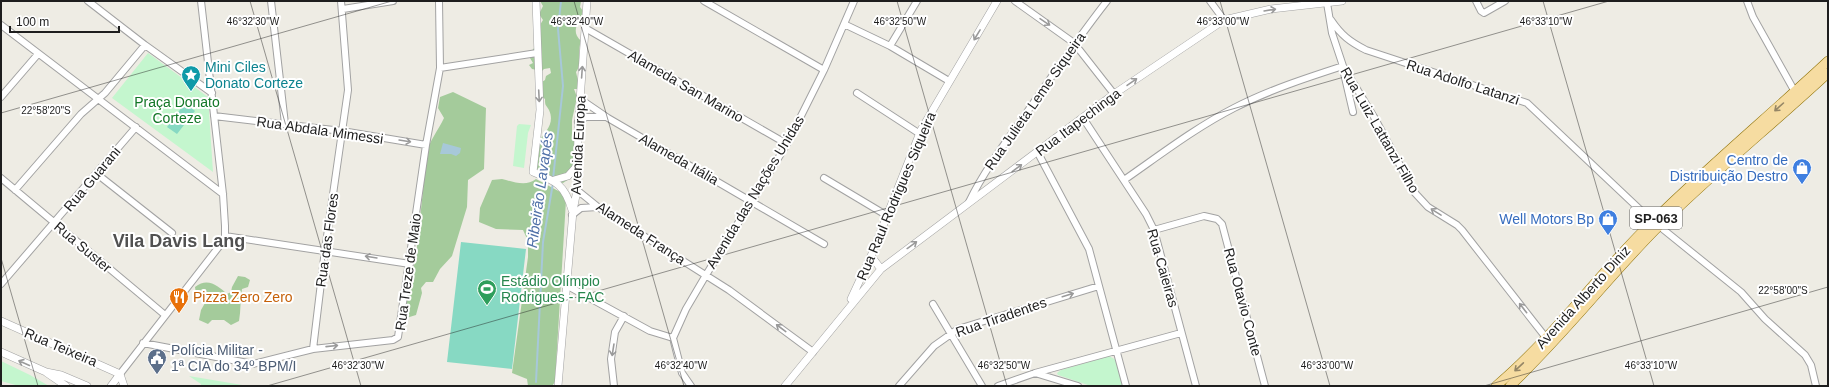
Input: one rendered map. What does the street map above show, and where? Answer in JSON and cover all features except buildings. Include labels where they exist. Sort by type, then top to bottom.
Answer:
[{"type":"main road","name":"Avenida Alberto Diniz","points":[[1496,386],[1547,338],[1656,224],[1828,62]]},
{"type":"main road","name":"Avenida Alberto Diniz","points":[[1510,386],[1564,332],[1656,224],[1828,73]]},
{"type":"street","points":[[88,1],[145,45],[212,93]]},
{"type":"street","points":[[111,386],[221,244],[225,236],[223,194],[201,1]]},
{"type":"street","points":[[271,1],[285,124]]},
{"type":"street","name":"Rua das Flores","points":[[313,348],[325,250],[348,90],[343,9],[341,1]]},
{"type":"street","points":[[343,9],[393,1]]},
{"type":"street","name":"Rua Treze de Maio","points":[[143,343],[253,364],[313,348],[393,340],[398,337],[410,264],[426,145],[440,68],[439,1]]},
{"type":"street","points":[[536,1],[540,110],[533,172],[554,180],[569,197],[573,213],[581,208],[598,207]]},
{"type":"street","name":"Avenida Europa","points":[[558,386],[573,213],[578,190],[576,167],[578,122],[587,1]]},
{"type":"street","points":[[704,1],[824,70]]},
{"type":"street","name":"Avenida das Nações Unidas","points":[[673,338],[686,309],[750,201],[787,144],[824,70],[854,1]]},
{"type":"street","points":[[890,46],[917,1]]},
{"type":"street","name":"Rua Raul Rodrigues Siqueira","points":[[847,309],[871,256],[886,215],[920,134],[949,81],[997,1]]},
{"type":"street","points":[[1015,1],[1074,43],[1114,94]]},
{"type":"street","name":"Rua Julieta Leme Siqueira","points":[[969,204],[979,182],[994,159],[1074,43],[1107,1]]},
{"type":"street","points":[[1210,1],[1224,20]]},
{"type":"street","name":"Rua Itapechinga","points":[[847,309],[881,269],[1038,153],[1114,94],[1224,20],[1271,9],[1342,1]]},
{"type":"street","points":[[1476,1],[1481,11],[1484,13],[1505,1]]},
{"type":"street","points":[[1747,1],[1753,17],[1795,92]]},
{"type":"street","name":"Rua Adolfo Latanzi","points":[[1327,3],[1329,17],[1341,34],[1351,43],[1366,50],[1527,103],[1656,224]]},
{"type":"street","name":"Rua Luiz Lattanzi Filho","points":[[1329,17],[1336,46],[1343,66],[1374,117],[1415,193],[1428,207],[1457,225],[1462,230],[1547,338]]},
{"type":"street","points":[[844,24],[890,46],[949,81]]},
{"type":"street","points":[[1,25],[223,194]]},
{"type":"street","name":"Alameda San Marino","points":[[585,28],[787,144]]},
{"type":"street","points":[[15,190],[96,98],[104,93],[145,45]]},
{"type":"street","points":[[440,68],[537,53]]},
{"type":"street","points":[[1,97],[38,54]]},
{"type":"street","points":[[1124,180],[1186,136],[1234,108],[1287,84],[1343,66],[1343,72],[1354,112]]},
{"type":"street","points":[[857,94],[920,134]]},
{"type":"street","name":"Alameda Itália","points":[[580,97],[608,118],[824,244]]},
{"type":"street","name":"Rua Abdala Mimessi","points":[[214,116],[342,131],[426,145]]},
{"type":"street","name":"Alameda Itália","points":[[578,122],[582,118],[590,116],[608,118]]},
{"type":"street","name":"Rua Caieiras","points":[[1083,118],[1124,180],[1154,230],[1196,386]]},
{"type":"street","name":"Rua Guarani","points":[[1,284],[136,127]]},
{"type":"street","points":[[1038,153],[1089,249],[1126,386]]},
{"type":"street","points":[[554,180],[568,176],[576,167]]},
{"type":"street","points":[[96,174],[172,234]]},
{"type":"street","name":"Rua Suster","points":[[1,178],[165,315]]},
{"type":"street","points":[[824,178],[886,215]]},
{"type":"street","name":"Alameda França","points":[[578,190],[598,207],[741,298],[813,352]]},
{"type":"street","name":"Rua Otavio Conte","points":[[1154,230],[1204,216],[1217,219],[1222,224],[1265,386]]},
{"type":"street","points":[[1656,224],[1741,292],[1765,319],[1805,355],[1811,365],[1816,386]]},
{"type":"street","points":[[225,236],[410,264]]},
{"type":"street","points":[[871,256],[877,266],[881,269]]},
{"type":"street","points":[[566,284],[650,330],[673,338],[682,373],[691,386]]},
{"type":"street","name":"Rua Tiradentes","points":[[898,386],[934,346],[951,333],[968,325],[1099,286]]},
{"type":"street","points":[[933,304],[982,386]]},
{"type":"street","points":[[785,386],[847,309]]},
{"type":"street","points":[[614,386],[612,352],[615,332],[624,316]]},
{"type":"street","name":"Rua Teixeira","points":[[1,321],[120,374]]},
{"type":"street","points":[[998,386],[1035,373],[1181,333]]},
{"type":"street","points":[[1,352],[46,372],[66,386]]},
{"type":"street","points":[[46,372],[60,375],[87,386]]},
{"type":"street","points":[[1035,373],[1078,386]]},
{"type":"street","points":[[120,374],[124,386]]},
{"type":"green space","points":[[540,1],[581,1],[580,7],[583,11],[576,29],[576,33],[581,41],[579,49],[579,66],[576,72],[579,85],[577,89],[574,89],[577,97],[572,120],[572,131],[575,140],[572,177],[563,183],[534,167],[539,150],[539,140],[549,127],[551,119],[549,110],[545,104],[545,99],[541,96],[540,83],[551,73],[550,68],[542,71],[532,69],[529,65],[533,63],[530,58],[530,53],[535,47],[534,30],[538,28],[543,20],[539,14],[543,6]]},
{"type":"green space","name":"Praça Donato Corteze","points":[[148,53],[208,97],[213,172],[112,98]]},
{"type":"green space","points":[[453,92],[486,108],[484,169],[468,180],[467,207],[452,256],[440,269],[433,282],[426,282],[421,288],[422,293],[416,315],[403,319],[416,256],[427,153],[444,118],[438,108],[440,97]]},
{"type":"green space","points":[[185,103],[195,111],[177,134],[167,127]]},
{"type":"green space","points":[[519,124],[531,125],[528,133],[524,168],[513,166],[517,126]]},
{"type":"green space","points":[[502,179],[528,183],[536,179],[564,194],[566,200],[555,382],[552,386],[528,386],[527,379],[512,373],[528,257],[528,241],[523,230],[496,229],[479,222],[480,208],[492,180]]},
{"type":"green space","name":"Estádio Olímpio Rodrigues - FAC","points":[[461,242],[526,249],[512,369],[447,362]]},
{"type":"green space","points":[[238,276],[245,277],[250,280],[248,287],[242,289],[239,321],[231,325],[224,320],[212,320],[208,324],[199,320],[201,310],[205,303],[203,298],[196,294],[195,287],[200,284],[208,283],[220,288],[227,294],[231,292]]},
{"type":"green space","points":[[1109,356],[1116,360],[1124,386],[1091,386],[1058,375],[1057,373],[1061,370]]},
{"type":"green space","points":[[1,361],[49,386],[19,386],[1,381]]},
{"type":"green space","points":[[189,376],[248,386],[201,386],[201,384]]},
{"type":"water","points":[[443,143],[461,148],[460,153],[456,156],[451,154],[440,154]]},
{"type":"waterway","name":"Ribeirão Lavapés","points":[[553,179],[563,86],[558,29],[561,1]]},
{"type":"waterway","name":"Ribeirão Lavapés","points":[[536,382],[543,242],[553,183]]},
{"type":"place","name":"Mini Ciles Donato Corteze","points":[[191,92]]},
{"type":"place","name":"Centro de Distribuição Destro","points":[[1802,185]]},
{"type":"place","name":"Well Motors Bp","points":[[1608,236]]},
{"type":"place","name":"Estádio Olímpio Rodrigues - FAC","points":[[487,306]]},
{"type":"place","name":"Pizza Zero Zero","points":[[179,314]]},
{"type":"place","name":"Polícia Militar - 1ª CIA do 34º BPM/I","points":[[157,375]]},
{"type":"district","name":"Vila Davis Lang","points":[[179,241]]}]
